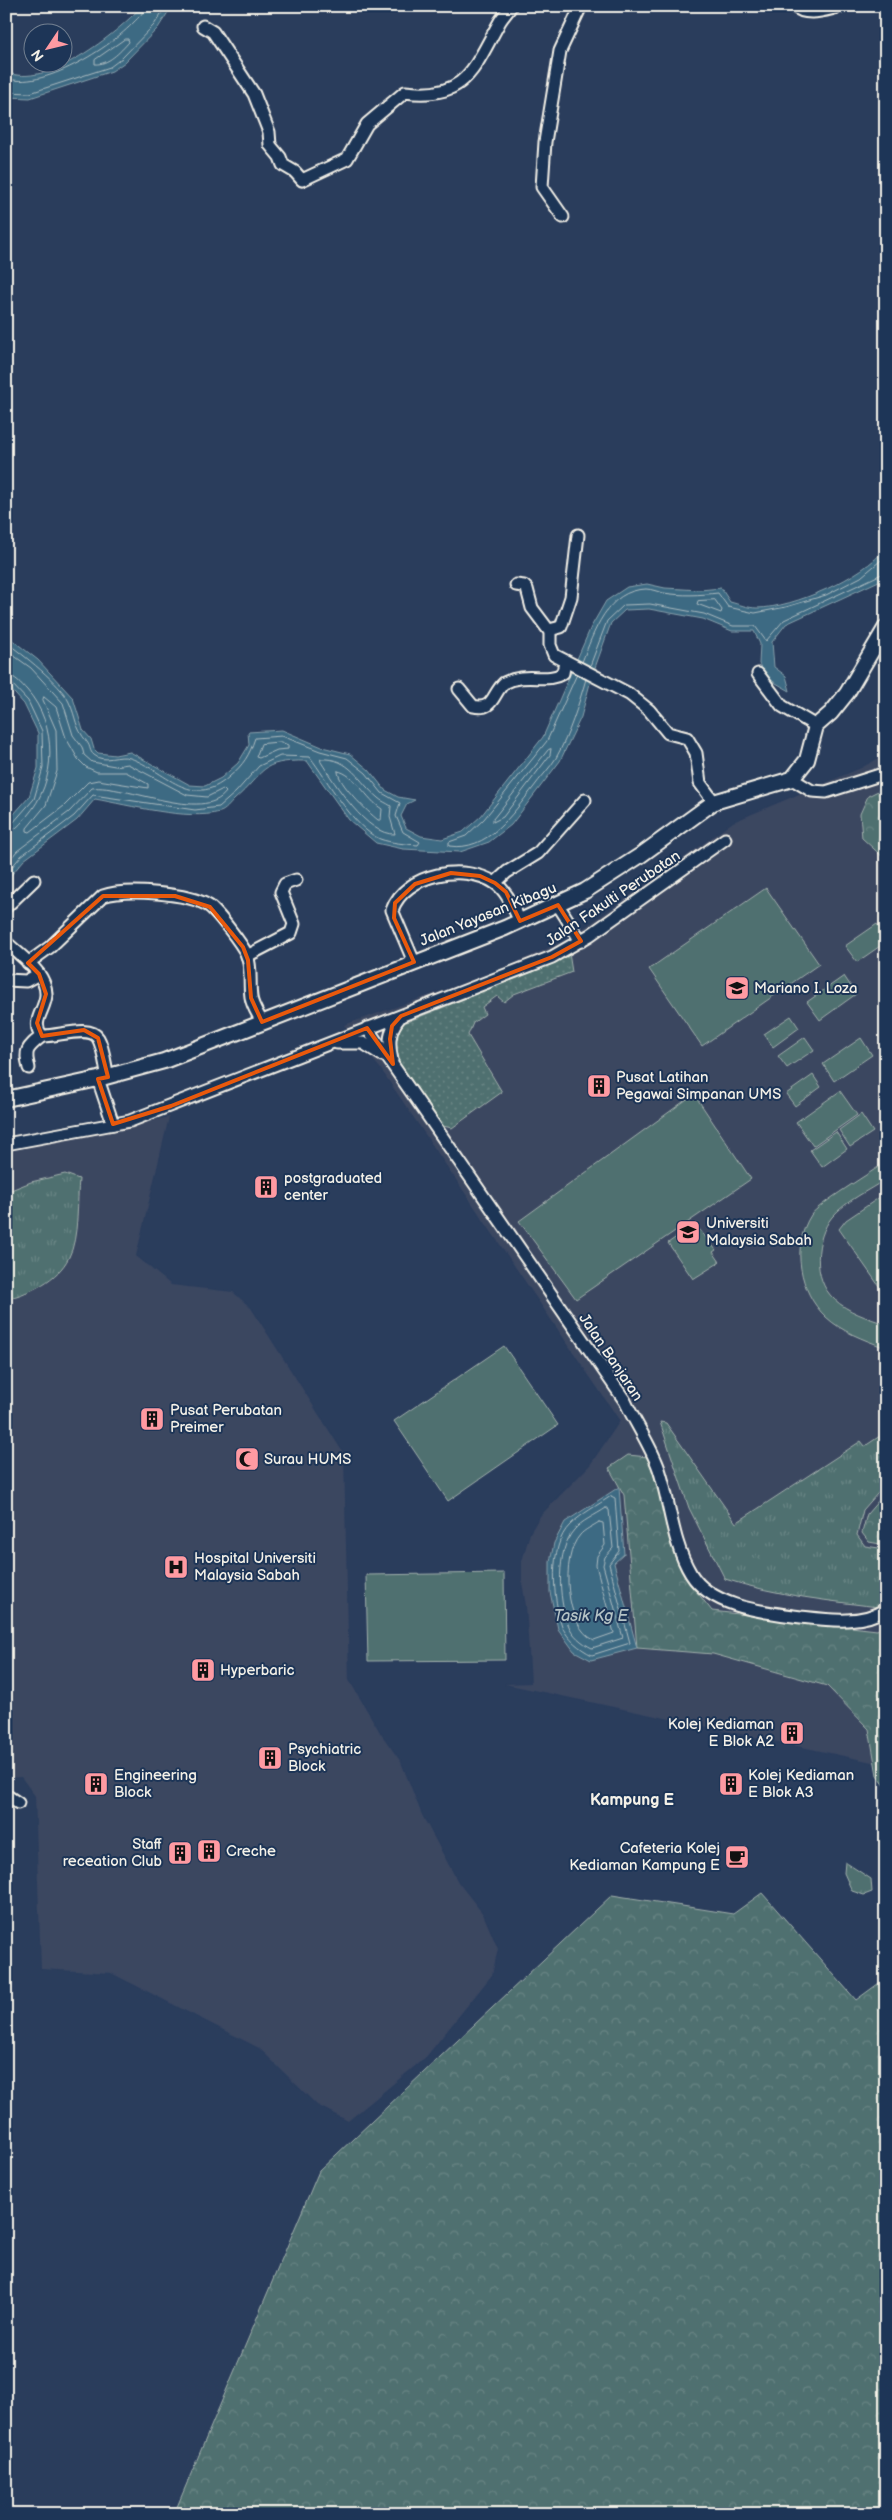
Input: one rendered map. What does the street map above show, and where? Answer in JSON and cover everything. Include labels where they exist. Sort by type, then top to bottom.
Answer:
[{"type":"street","points":[[203,26],[213,32],[254,94],[269,132],[270,145],[280,157],[283,165],[295,172],[302,180],[347,158],[366,124],[404,92],[424,94],[442,92],[470,74],[484,54],[499,23],[511,6]]},
{"type":"street","points":[[563,217],[542,187],[545,142],[560,51],[581,6]]},
{"type":"street","points":[[794,6],[799,11],[810,12],[843,6]]},
{"type":"street","points":[[549,630],[561,627],[569,604],[578,535]]},
{"type":"street","points":[[516,585],[524,586],[527,589],[532,608],[549,630],[552,651],[569,663],[595,674],[640,701],[668,732],[687,738],[696,753],[700,783],[714,802]]},
{"type":"street","points":[[886,628],[847,693],[831,713],[816,726],[807,760],[792,779],[812,791],[826,792],[886,773]]},
{"type":"street","points":[[459,689],[473,706],[484,706],[493,702],[504,682],[525,676],[557,677],[563,673],[569,663]]},
{"type":"street","points":[[758,674],[782,706],[816,726]]},
{"type":"street","name":"Jalan Yayasan Kibagu","points":[[6,1098],[103,1078],[164,1061],[520,922],[558,905],[614,874],[714,802],[792,779]]},
{"type":"street","points":[[495,883],[507,872],[538,853],[585,800]]},
{"type":"street","name":"Jalan Fakulti Perubatan","points":[[6,1144],[113,1124],[171,1106],[367,1028],[552,958],[580,941],[725,839]]},
{"type":"street","points":[[414,962],[392,910],[395,903],[415,884],[451,873],[480,876],[495,883],[506,892],[520,922]]},
{"type":"street","points":[[6,907],[34,880]]},
{"type":"street","points":[[248,956],[291,933],[294,924],[281,892],[284,884],[296,880]]},
{"type":"street","points":[[28,963],[50,947],[92,904],[111,893],[175,896],[199,901],[210,907],[248,956],[251,998],[262,1022]]},
{"type":"street","points":[[558,905],[580,941]]},
{"type":"street","points":[[6,942],[39,974],[46,994],[37,1022],[37,1030],[42,1036]]},
{"type":"street","points":[[6,980],[26,981],[39,974]]},
{"type":"street","points":[[392,1064],[390,1039],[392,1026],[401,1016]]},
{"type":"street","name":"Jalan Banjaran","points":[[367,1028],[625,1401],[653,1455],[680,1546],[691,1575],[710,1593],[728,1603],[794,1616],[832,1620],[875,1616],[886,1609]]},
{"type":"street","points":[[29,1068],[25,1054],[27,1049],[42,1036],[55,1037],[84,1030],[92,1032],[98,1038],[103,1078],[113,1124]]},
{"type":"street","points":[[330,1043],[363,1043],[385,1056],[392,1064]]},
{"type":"street","points":[[6,1795],[18,1803]]},
{"type":"highlighted area","points":[[451,873],[480,876],[495,883],[506,892],[520,921],[558,905],[581,941],[552,957],[401,1016],[392,1026],[390,1039],[393,1064],[367,1028],[171,1106],[113,1124],[98,1079],[108,1077],[98,1038],[84,1030],[42,1036],[37,1023],[46,994],[39,974],[28,963],[103,896],[175,896],[210,907],[243,947],[248,960],[251,998],[262,1022],[414,962],[394,918],[395,903],[415,884]]},
{"type":"shaded area","name":"Universiti Malaysia Sabah","points":[[886,754],[886,1765],[505,1684],[531,1683],[526,1606],[522,1582],[522,1561],[530,1533],[540,1516],[590,1465],[620,1421],[380,1068],[344,1025],[491,974],[566,940],[733,822],[861,768]]},
{"type":"shaded area","name":"Hospital Universiti Malaysia Sabah","points":[[169,1117],[136,1256],[171,1285],[233,1292],[251,1308],[344,1454],[349,1680],[381,1734],[401,1762],[422,1815],[458,1882],[483,1914],[498,1949],[492,1975],[426,2057],[348,2121],[317,2105],[259,2048],[111,1973],[41,1969],[35,1796],[21,1777],[6,1778],[6,1152]]},
{"type":"green space","points":[[886,787],[886,860],[862,838],[860,814],[868,796]]},
{"type":"green space","points":[[766,888],[819,964],[702,1046],[649,969]]},
{"type":"green space","points":[[877,924],[886,937],[886,942],[857,962],[845,946]]},
{"type":"green space","points":[[569,953],[572,972],[514,994],[504,1002],[497,996],[482,1007],[485,1014],[473,1023],[468,1035],[502,1092],[452,1128],[443,1126],[419,1095],[401,1067],[392,1043],[393,1034],[404,1023],[539,969]]},
{"type":"green space","points":[[844,976],[856,994],[820,1020],[807,1002]]},
{"type":"green space","points":[[791,1016],[799,1028],[773,1047],[764,1034]]},
{"type":"green space","points":[[805,1037],[814,1050],[787,1068],[778,1056]]},
{"type":"green space","points":[[861,1038],[872,1055],[834,1081],[823,1064]]},
{"type":"green space","points":[[813,1075],[821,1087],[795,1106],[786,1094]]},
{"type":"green space","points":[[840,1091],[857,1115],[813,1146],[796,1122]]},
{"type":"green space","points":[[694,1094],[751,1179],[576,1299],[519,1221]]},
{"type":"green space","points":[[861,1114],[873,1132],[850,1147],[839,1130]]},
{"type":"green space","points":[[836,1132],[847,1149],[822,1167],[810,1150]]},
{"type":"green space","points":[[886,1162],[886,1179],[851,1201],[832,1217],[822,1236],[818,1258],[822,1281],[827,1291],[839,1304],[865,1317],[886,1324],[886,1345],[883,1347],[846,1331],[832,1322],[817,1307],[809,1295],[804,1282],[800,1254],[801,1240],[805,1227],[815,1210]]},
{"type":"green space","points":[[65,1174],[79,1179],[76,1230],[69,1257],[51,1279],[34,1289],[6,1299],[6,1192],[31,1182]]},
{"type":"green space","points":[[886,1193],[886,1296],[839,1229],[846,1220]]},
{"type":"green space","points":[[695,1224],[716,1250],[713,1252],[720,1262],[693,1279],[668,1243]]},
{"type":"green space","points":[[504,1346],[558,1425],[448,1501],[394,1421]]},
{"type":"green space","points":[[660,1422],[666,1423],[736,1523],[861,1441],[865,1446],[886,1432],[886,1451],[882,1454],[885,1485],[863,1510],[857,1535],[865,1546],[886,1549],[886,1608],[785,1594],[725,1579],[689,1508]]},
{"type":"green space","points":[[628,1455],[648,1457],[686,1578],[712,1611],[877,1630],[886,1625],[886,1787],[877,1775],[869,1729],[827,1686],[713,1654],[637,1648],[624,1495],[609,1468]]},
{"type":"green space","points":[[886,1492],[886,1545],[869,1542],[862,1533],[867,1514]]},
{"type":"green space","points":[[504,1573],[505,1660],[368,1661],[366,1575]]},
{"type":"green space","points":[[845,1862],[871,1879],[872,1892],[864,1895],[852,1891],[844,1873]]},
{"type":"green space","points":[[762,1893],[856,2000],[886,1978],[886,2514],[174,2514],[319,2171],[612,1895],[733,1914]]},
{"type":"water","points":[[142,6],[172,6],[158,28],[125,62],[112,71],[30,98],[6,97],[6,72],[23,75],[44,72],[72,72],[72,60],[116,31]]},
{"type":"water","points":[[886,548],[886,576],[786,624],[772,642],[774,667],[786,676],[790,691],[767,678],[759,664],[760,644],[754,631],[732,631],[703,619],[649,609],[625,610],[611,623],[592,676],[581,717],[560,761],[511,825],[489,842],[460,852],[403,849],[376,843],[349,820],[307,761],[291,761],[279,763],[264,770],[220,812],[192,815],[95,799],[77,820],[24,860],[6,881],[6,823],[29,797],[38,768],[38,733],[24,704],[6,684],[6,635],[38,660],[73,698],[83,730],[91,739],[94,749],[98,753],[115,755],[130,752],[190,785],[205,786],[221,778],[238,763],[249,745],[248,732],[282,730],[322,747],[350,754],[369,770],[385,790],[398,797],[415,800],[407,804],[401,816],[406,828],[421,836],[442,839],[463,832],[481,816],[543,737],[591,627],[606,601],[627,587],[647,584],[665,588],[700,590],[721,588],[730,602],[754,608],[772,607],[808,597],[845,580],[861,570]]},
{"type":"water","name":"Tasik Kg E","points":[[619,1487],[624,1554],[614,1563],[637,1648],[591,1660],[574,1651],[558,1629],[550,1592],[550,1562],[554,1543],[565,1522]]},
{"type":"place","name":"Mariano I. Loza","points":[[737,988]]},
{"type":"place","name":"Pusat Latihan Pegawai Simpanan UMS","points":[[599,1086]]},
{"type":"place","name":"postgraduated center","points":[[266,1187]]},
{"type":"place","name":"Universiti Malaysia Sabah","points":[[688,1232]]},
{"type":"place","name":"Pusat Perubatan Preimer","points":[[152,1419]]},
{"type":"place","name":"Surau HUMS","points":[[247,1459]]},
{"type":"place","name":"Hospital Universiti Malaysia Sabah","points":[[176,1567]]},
{"type":"place","name":"Hyperbaric","points":[[203,1670]]},
{"type":"place","name":"Kolej Kediaman E Blok A2","points":[[792,1733]]},
{"type":"place","name":"Psychiatric Block","points":[[270,1758]]},
{"type":"place","name":"Engineering Block","points":[[96,1784]]},
{"type":"place","name":"Kolej Kediaman E Blok A3","points":[[731,1784]]},
{"type":"place","name":"Creche","points":[[209,1851]]},
{"type":"place","name":"Staff receation Club","points":[[180,1853]]},
{"type":"place","name":"Cafeteria Kolej Kediaman Kampung E","points":[[737,1857]]},
{"type":"district","name":"Kampung E","points":[[632,1799]]}]
